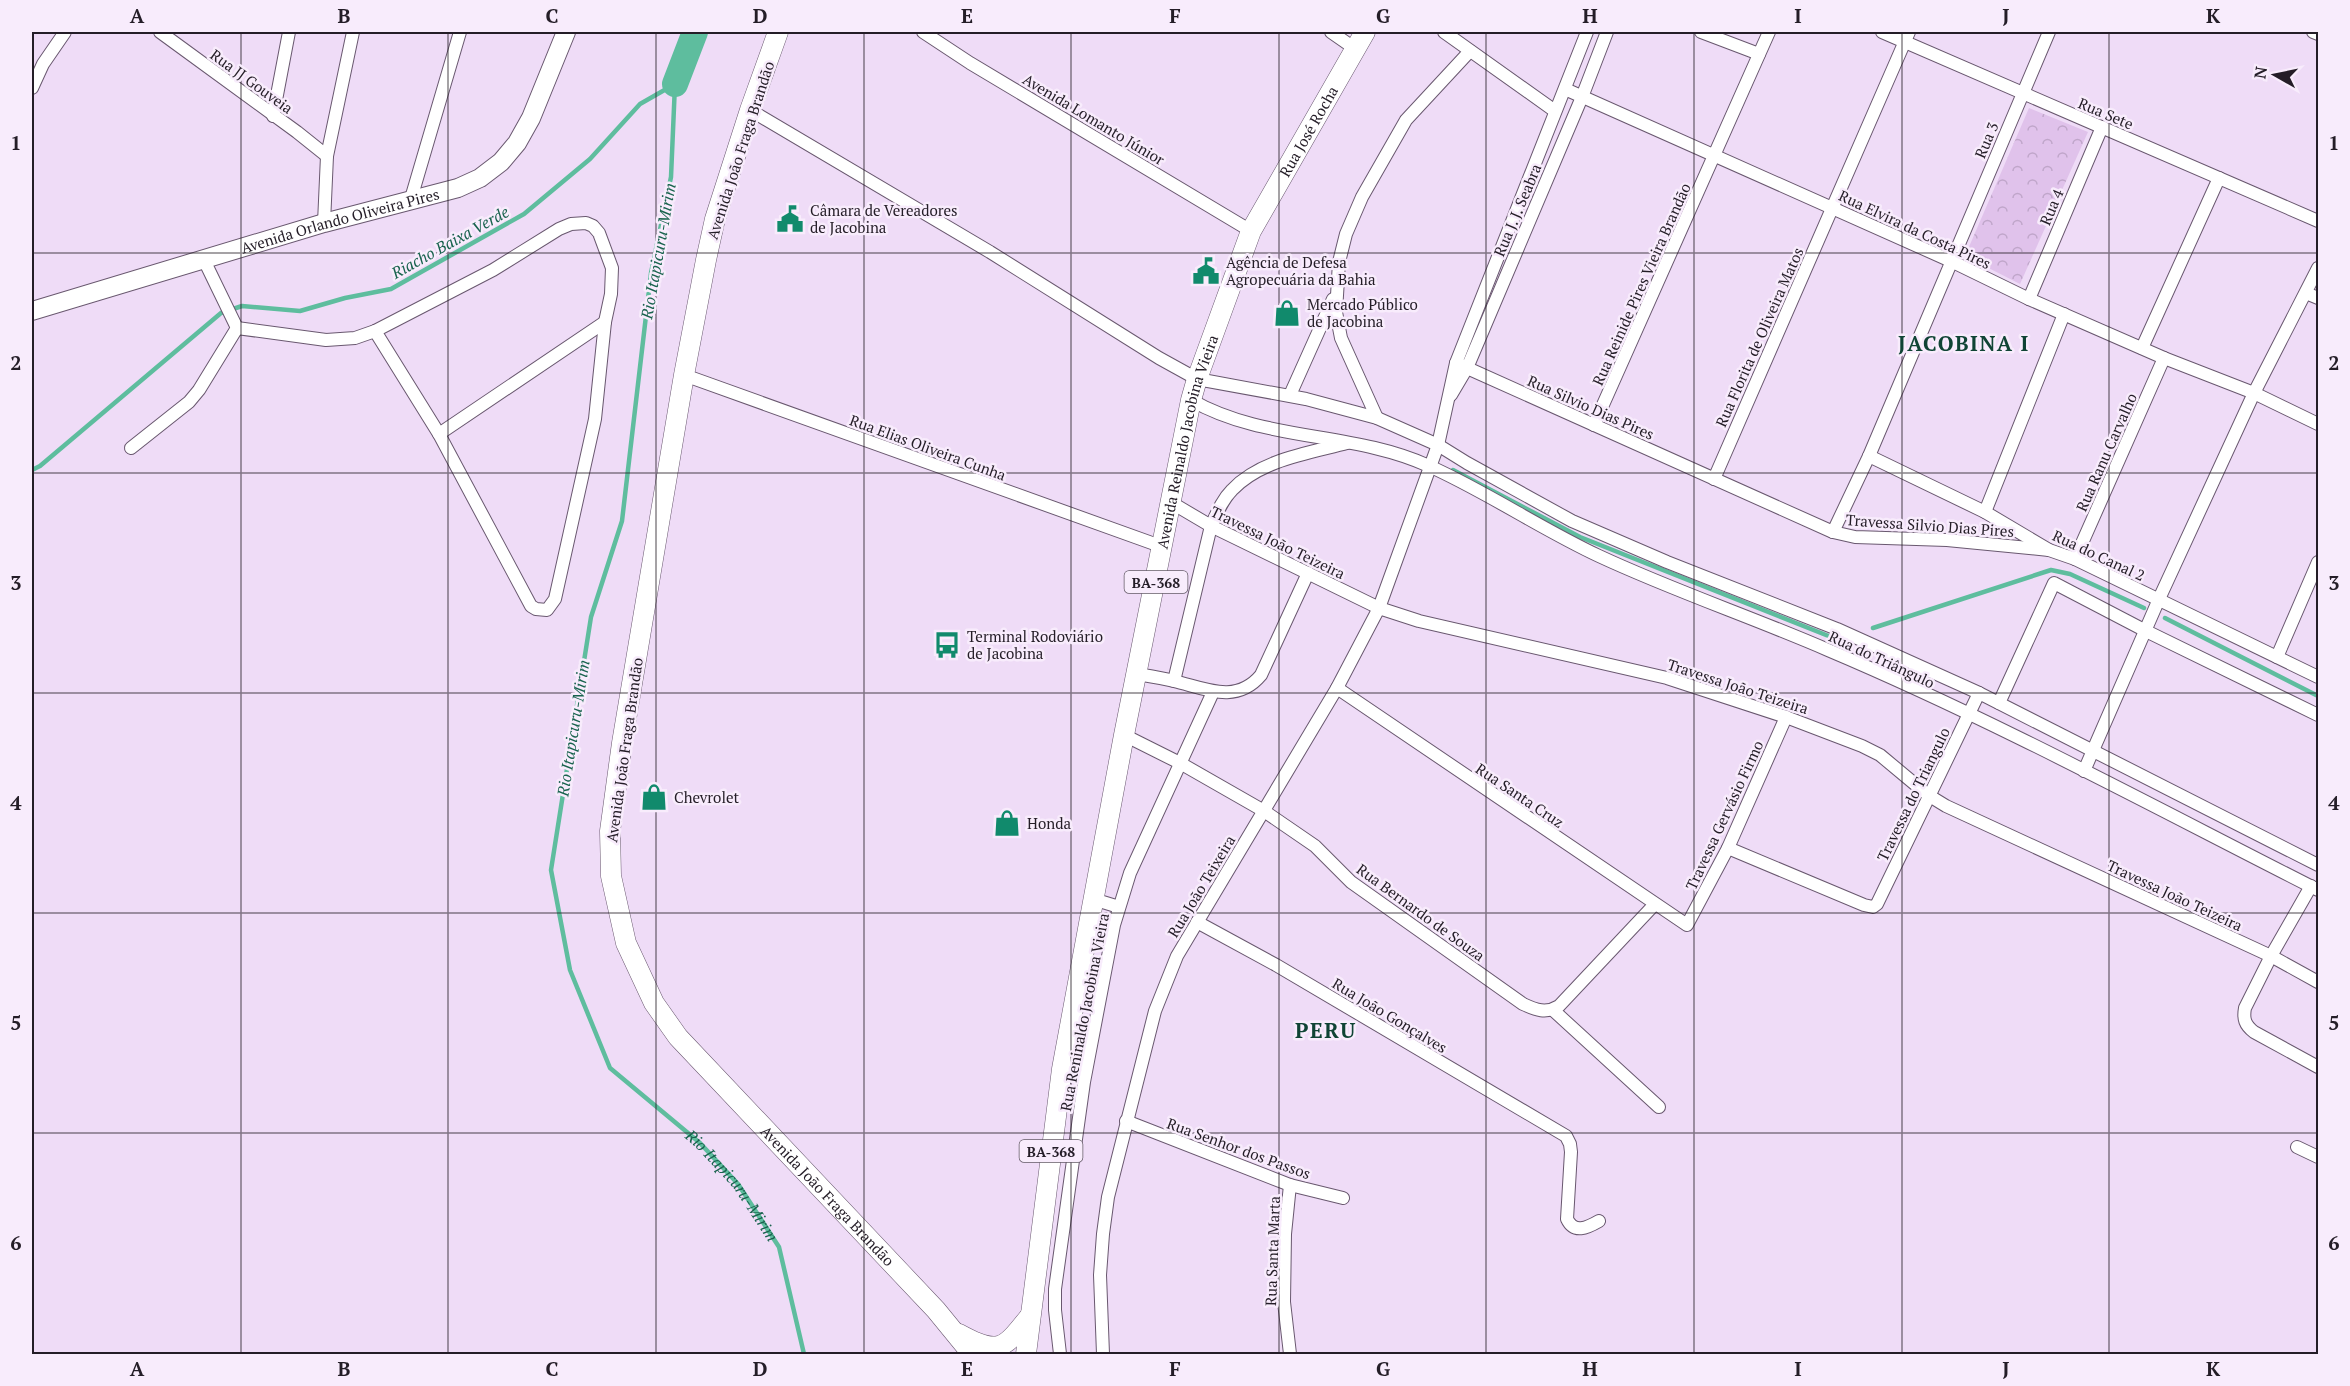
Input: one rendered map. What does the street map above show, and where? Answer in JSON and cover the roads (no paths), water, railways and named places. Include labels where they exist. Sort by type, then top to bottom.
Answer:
[{"type":"main road","name":"Avenida Orlando Oliveira Pires","points":[[32,311],[324,224],[458,188],[480,178],[501,162],[517,144],[531,118],[566,32]]},
{"type":"main road","name":"Avenida João Fraga Brandão","points":[[778,32],[750,110],[716,219],[684,375],[622,743],[610,831],[611,876],[626,943],[654,1003],[678,1037],[936,1310],[972,1354]]},
{"type":"main road","name":"Rua José Rocha","points":[[1251,231],[1365,32]]},
{"type":"main road","name":"Avenida Reinaldo Jacobina Vieira","points":[[1060,1078],[1124,735],[1191,400],[1251,231]]},
{"type":"main road","name":"BA-368","points":[[1030,1316],[1060,1078]]},
{"type":"main road","points":[[954,1332],[983,1346],[995,1347],[1012,1339],[1030,1316]]},
{"type":"main road","points":[[1026,1354],[1030,1316]]},
{"type":"street","points":[[32,88],[43,64],[65,32]]},
{"type":"street","name":"Rua JJ Gouveia","points":[[159,32],[327,156]]},
{"type":"street","points":[[273,116],[289,32]]},
{"type":"street","points":[[324,224],[327,156],[354,32]]},
{"type":"street","points":[[410,202],[460,32]]},
{"type":"street","name":"Avenida Lomanto Júnior","points":[[923,32],[970,63],[1251,231]]},
{"type":"street","points":[[1331,32],[1354,48]]},
{"type":"street","points":[[1444,32],[1555,111]]},
{"type":"street","name":"Rua J. J. Seabra","points":[[1462,366],[1489,277],[1587,32]]},
{"type":"street","name":"Rua J. J. Seabra","points":[[1429,466],[1438,444],[1450,396],[1462,366],[1503,283],[1607,32]]},
{"type":"street","points":[[1701,32],[1759,54]]},
{"type":"street","name":"Rua Reinide Pires Vieira Brandão","points":[[1594,425],[1769,32]]},
{"type":"street","name":"Rua Sete","points":[[1882,32],[1906,37],[2022,94],[2319,220]]},
{"type":"street","name":"Rua 3","points":[[1833,532],[1869,456],[2049,32]]},
{"type":"street","points":[[2313,32],[2319,34]]},
{"type":"street","name":"Rua Florita de Oliveira Matos","points":[[1714,479],[1906,37]]},
{"type":"street","points":[[1377,418],[1341,338],[1336,312],[1339,262],[1346,234],[1362,197],[1406,120],[1470,51]]},
{"type":"street","name":"Rua Elvira da Costa Pires","points":[[1565,89],[1951,261],[2028,299],[2164,358],[2254,393],[2319,424]]},
{"type":"street","name":"Rua do Triângulo","points":[[750,110],[990,252],[1159,358],[1197,379],[1290,396],[1377,418],[1438,444],[1467,463],[1572,521],[1666,562],[1836,629],[1979,693],[2319,865]]},
{"type":"street","name":"Rua 4","points":[[2028,299],[2102,127]]},
{"type":"street","points":[[2142,348],[2220,178]]},
{"type":"street","points":[[235,323],[326,340],[355,338],[375,331],[493,270],[559,229],[579,223],[593,226],[599,234],[612,268],[611,294],[605,322],[595,419],[584,476],[555,599],[547,610],[531,606],[440,434],[375,331]]},
{"type":"street","points":[[204,260],[235,323]]},
{"type":"street","points":[[2084,771],[2159,599],[2254,393],[2319,268]]},
{"type":"street","points":[[1489,277],[1503,283]]},
{"type":"street","points":[[1290,396],[1336,292]]},
{"type":"street","points":[[2306,292],[2319,298]]},
{"type":"street","points":[[1985,512],[2064,314]]},
{"type":"street","points":[[440,434],[605,322]]},
{"type":"street","points":[[132,448],[189,402],[199,390],[235,323]]},
{"type":"street","name":"Rua Ranu Carvalho","points":[[2075,559],[2164,358]]},
{"type":"street","name":"Rua Silvio Dias Pires","points":[[1462,366],[1714,479]]},
{"type":"street","name":"Rua Elias Oliveira Cunha","points":[[684,375],[1163,547]]},
{"type":"street","points":[[1191,400],[1210,411],[1250,424],[1351,442],[1429,466]]},
{"type":"street","points":[[1174,681],[1211,526],[1219,507],[1231,490],[1264,468],[1303,454],[1351,442]]},
{"type":"street","name":"Rua do Canal 2","points":[[1869,456],[1985,512],[2049,550],[2075,559],[2319,677]]},
{"type":"street","name":"Rua do Triângulo","points":[[1429,466],[1600,556],[1829,650],[1968,714],[2315,888]]},
{"type":"street","name":"Rua João Teixeira","points":[[1103,1354],[1100,1275],[1102,1234],[1108,1197],[1126,1121],[1155,1011],[1177,956],[1337,688],[1379,608],[1429,466]]},
{"type":"street","name":"Travessa Silvio Dias Pires","points":[[1714,479],[1833,532],[1855,537],[1947,540],[2049,550]]},
{"type":"street","name":"Travessa João Teizeira","points":[[1172,503],[1211,526],[1379,608],[1419,621],[1667,678],[1786,717],[1862,746],[1880,755],[1928,795],[1963,814],[2271,956],[2319,982]]},
{"type":"street","points":[[2277,657],[2319,562]]},
{"type":"street","points":[[1137,674],[1213,692],[1247,687],[1261,675],[1308,573]]},
{"type":"street","points":[[1999,703],[2054,583],[2146,631],[2319,715]]},
{"type":"street","name":"Rua Santa Cruz","points":[[1337,688],[1687,925]]},
{"type":"street","name":"Rua Reninaldo Jacobina Vieira","points":[[1060,1354],[1054,1310],[1054,1289],[1084,1082],[1108,950],[1130,873],[1213,692]]},
{"type":"street","name":"Travessa do Triangulo","points":[[1728,848],[1873,907],[1877,904],[1979,693]]},
{"type":"street","name":"Travessa Gervásio Firmo","points":[[1687,925],[1728,848],[1786,717]]},
{"type":"street","name":"Rua Bernardo de Souza","points":[[1124,735],[1180,762],[1264,811],[1315,846],[1351,882],[1523,1004],[1537,1010],[1553,1010]]},
{"type":"street","points":[[2315,888],[2271,956],[2245,1008],[2245,1022],[2254,1032],[2319,1067]]},
{"type":"street","points":[[1093,899],[1119,907]]},
{"type":"street","points":[[1655,904],[1553,1010],[1659,1107]]},
{"type":"street","name":"Rua João Gonçalves","points":[[1197,922],[1276,965],[1566,1136],[1571,1152],[1567,1219],[1569,1224],[1577,1229],[1587,1228],[1599,1221]]},
{"type":"street","points":[[1060,1078],[1084,1082]]},
{"type":"street","name":"Rua Senhor dos Passos","points":[[1126,1121],[1290,1185],[1343,1198]]},
{"type":"street","points":[[2297,1147],[2319,1157]]},
{"type":"street","name":"Rua Santa Marta","points":[[1290,1185],[1284,1302],[1290,1354]]},
{"type":"street","points":[[1033,1288],[1054,1289]]},
{"type":"waterway","name":"Rio Itapicuru-Mirim","points":[[675,84],[695,32]]},
{"type":"waterway","name":"Rio Itapicuru-Mirim","points":[[675,84],[671,177],[651,273],[622,521],[591,617],[551,870],[570,970],[610,1068],[700,1143],[738,1184],[779,1247],[804,1354]]},
{"type":"waterway","name":"Riacho Baixa Verde","points":[[32,470],[40,466],[221,313],[242,306],[300,311],[345,298],[391,289],[524,214],[590,159],[640,104],[675,84]]},
{"type":"waterway","points":[[1453,470],[1580,537],[1831,637],[1842,638]]},
{"type":"waterway","points":[[1873,628],[2051,570],[2070,574],[2144,608]]},
{"type":"waterway","points":[[2165,618],[2318,696]]},
{"type":"place","name":"Câmara de Vereadores de Jacobina","points":[[790,219]]},
{"type":"place","name":"Agência de Defesa Agropecuária da Bahia","points":[[1206,271]]},
{"type":"place","name":"Mercado Público de Jacobina","points":[[1287,313]]},
{"type":"place","name":"Terminal Rodoviário de Jacobina","points":[[947,645]]},
{"type":"place","name":"Chevrolet","points":[[654,797]]},
{"type":"place","name":"Honda","points":[[1007,823]]},
{"type":"district","name":"JACOBINA I","points":[[1964,343]]},
{"type":"district","name":"PERU","points":[[1326,1030]]}]
